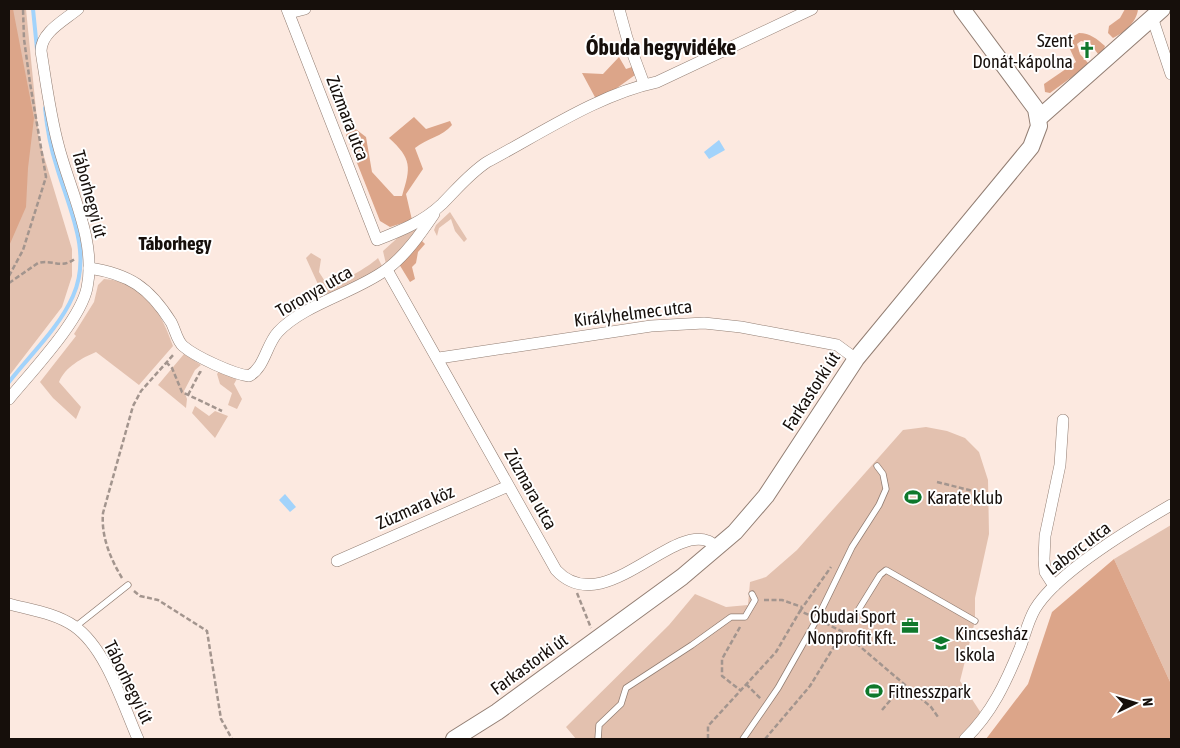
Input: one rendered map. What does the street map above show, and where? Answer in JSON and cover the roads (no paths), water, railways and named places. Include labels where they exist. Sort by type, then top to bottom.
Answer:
[{"type":"street","name":"Táborhegyi út","points":[[9,399],[78,309],[87,288],[88,262],[84,230],[57,141],[41,51],[41,42],[45,36],[78,9]]},
{"type":"street","points":[[288,11],[304,9]]},
{"type":"street","points":[[619,9],[627,38],[644,84]]},
{"type":"street","name":"Toronya utca","points":[[88,262],[124,276],[146,290],[160,305],[182,345],[230,371],[249,376],[256,372],[278,332],[307,311],[387,270],[415,241],[441,205],[471,173],[487,162],[594,104],[644,84],[657,82],[812,9]]},
{"type":"street","points":[[962,9],[1031,101],[1038,118],[1157,13],[1171,74]]},
{"type":"street","name":"Zúzmara utca","points":[[288,11],[377,240]]},
{"type":"street","name":"Farkastorki út","points":[[454,739],[596,640],[717,548],[740,527],[766,496],[856,359],[1031,147],[1038,135],[1038,118]]},
{"type":"street","name":"Toronya utca","points":[[377,240],[413,226],[441,205]]},
{"type":"street","name":"Zúzmara utca","points":[[387,270],[439,358],[556,570],[566,581],[587,585],[612,579],[682,544],[696,539],[709,541],[717,548]]},
{"type":"street","name":"Királyhelmec utca","points":[[439,358],[651,326],[704,322],[741,327],[837,346],[856,359]]},
{"type":"street","points":[[1054,586],[1045,572],[1045,536],[1060,465],[1063,420]]},
{"type":"street","name":"Zúzmara köz","points":[[336,561],[508,486]]},
{"type":"street","name":"Laborc utca","points":[[965,739],[986,715],[999,696],[1035,609],[1054,586],[1066,574],[1171,505]]},
{"type":"street","name":"Táborhegyi út","points":[[9,604],[47,614],[76,627],[99,654],[138,739]]},
{"type":"lane","points":[[743,739],[768,705],[817,619],[852,547],[879,505],[886,488],[883,474],[877,466]]},
{"type":"lane","points":[[854,617],[880,575],[886,570],[975,621]]},
{"type":"lane","points":[[76,627],[128,585]]},
{"type":"lane","points":[[598,739],[599,725],[621,704],[626,688],[731,617],[745,617],[753,597]]},
{"type":"water","points":[[719,140],[725,150],[709,159],[704,152]]},
{"type":"water","points":[[285,494],[296,507],[290,512],[279,500]]},
{"type":"waterway","points":[[33,9],[37,49]]},
{"type":"waterway","points":[[9,382],[60,319],[73,296],[79,279],[80,246],[72,213],[52,150],[45,108]]},
{"type":"place","name":"Szent Donát-kápolna","points":[[1087,50]]},
{"type":"place","name":"Karate klub","points":[[913,497]]},
{"type":"place","name":"Óbudai Sport Nonprofit Kft.","points":[[910,626]]},
{"type":"place","name":"Kincsesház Iskola","points":[[941,643]]},
{"type":"place","name":"Fitnesszpark","points":[[874,691]]},
{"type":"district","name":"Óbuda hegyvidéke","points":[[661,47]]},
{"type":"district","name":"Táborhegy","points":[[175,243]]}]
